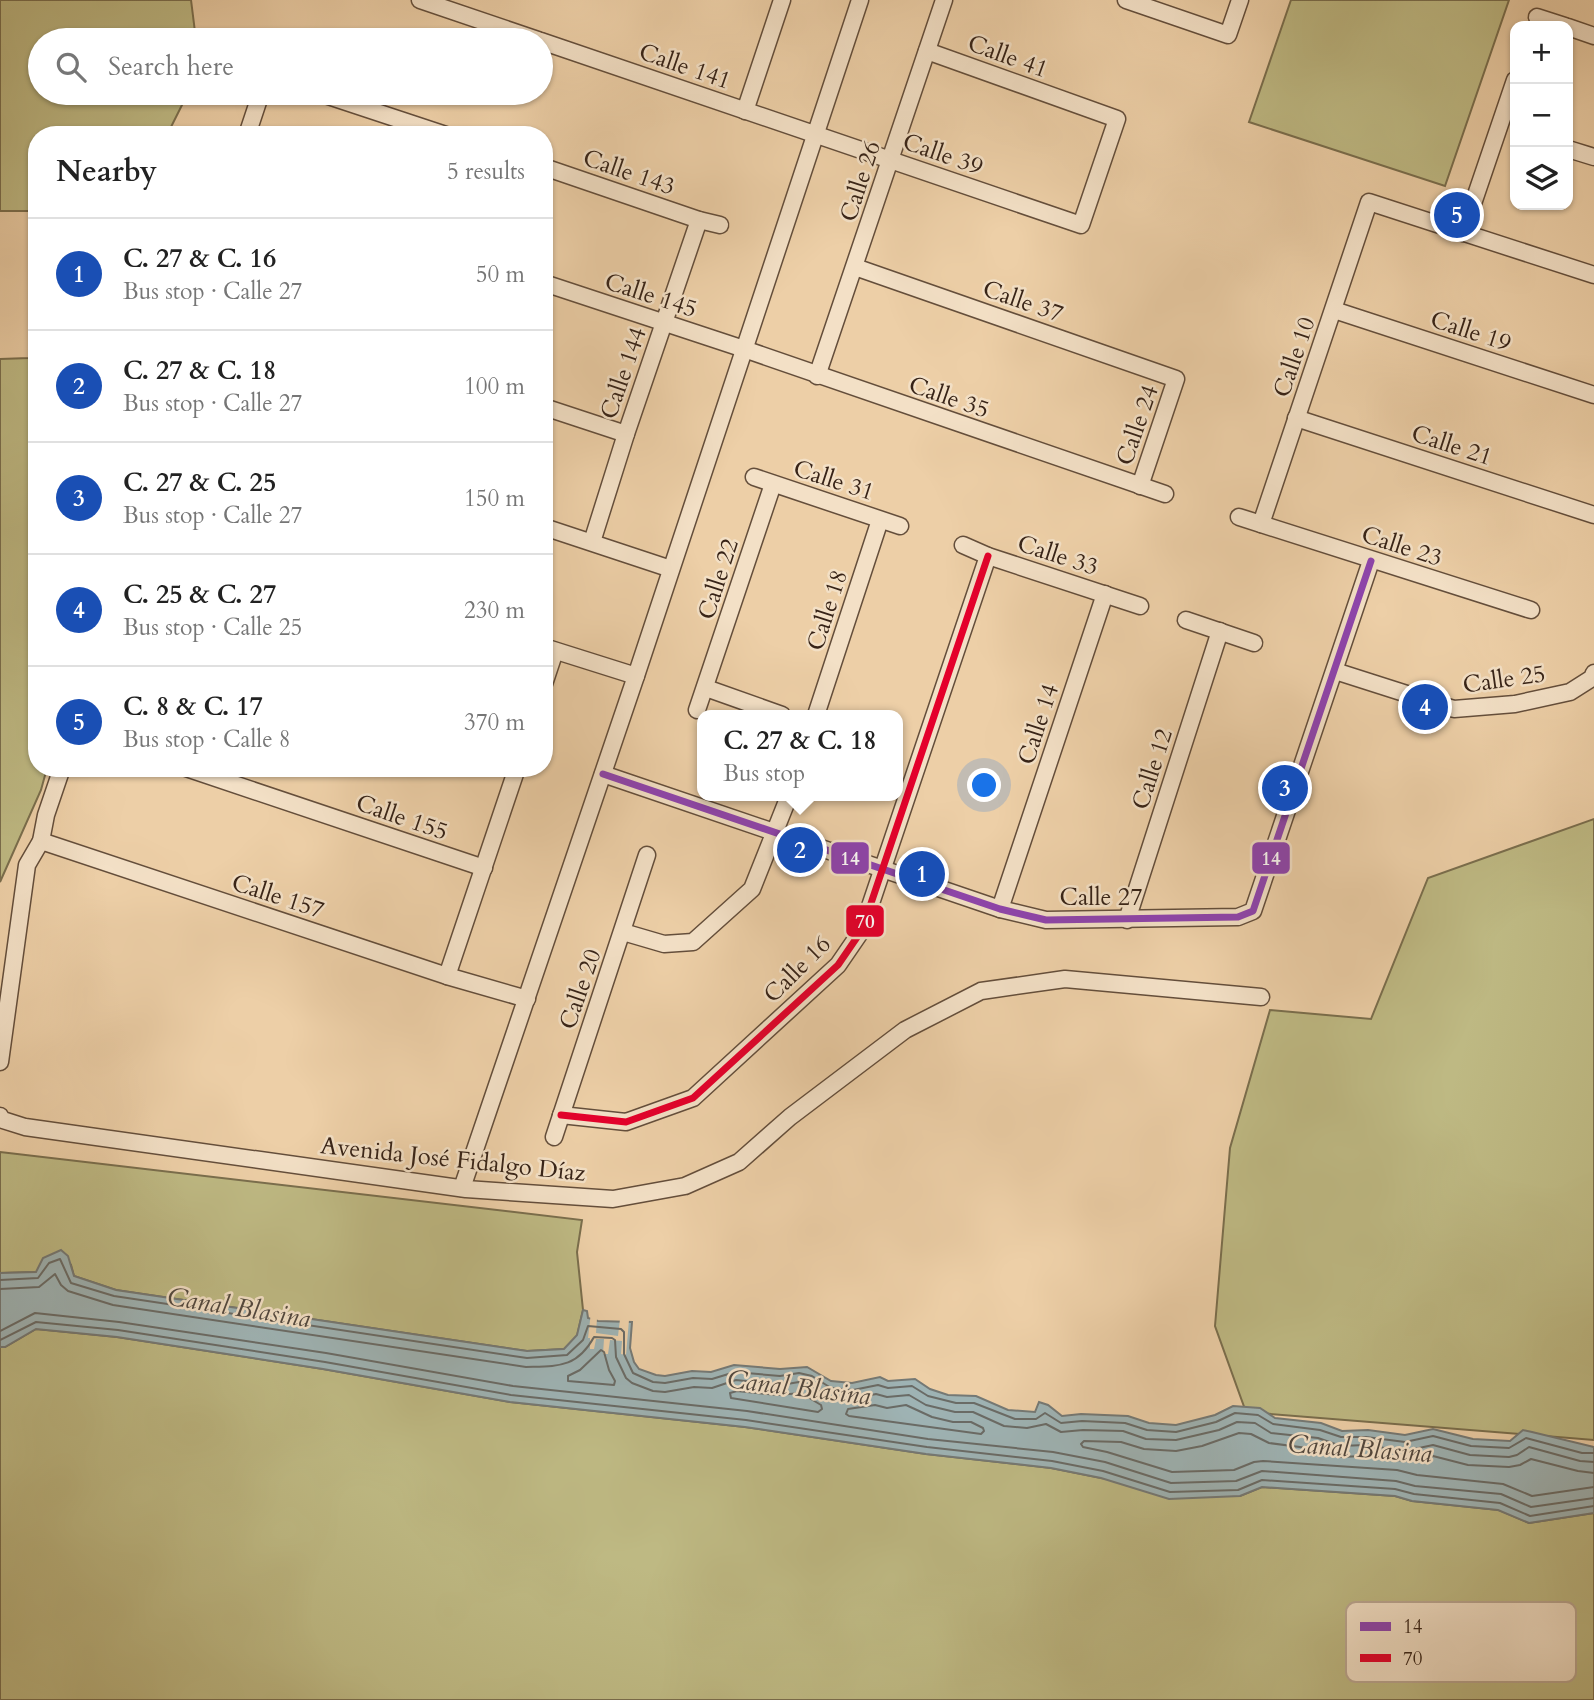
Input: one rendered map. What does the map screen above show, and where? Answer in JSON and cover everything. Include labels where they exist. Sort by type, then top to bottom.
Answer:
[{"type":"street","name":"Calle 141","points":[[420,0],[502,28]]},
{"type":"street","points":[[462,1188],[636,676],[860,0]]},
{"type":"street","name":"Calle 26","points":[[817,376],[944,0]]},
{"type":"street","points":[[1126,0],[1228,35],[1240,0]]},
{"type":"street","points":[[1535,21],[1543,0]]},
{"type":"street","points":[[745,111],[779,1]]},
{"type":"street","points":[[1573,29],[1594,36]]},
{"type":"street","name":"Calle 141","points":[[553,45],[815,134]]},
{"type":"street","name":"Calle 41","points":[[927,51],[1116,118],[1081,225],[1016,203]]},
{"type":"street","points":[[1514,84],[1463,233],[1594,275]]},
{"type":"street","points":[[250,126],[257,105]]},
{"type":"street","points":[[356,105],[419,126]]},
{"type":"street","points":[[1499,126],[1510,129]]},
{"type":"street","name":"Calle 39","points":[[815,134],[1016,203]]},
{"type":"street","points":[[1573,151],[1594,157]]},
{"type":"street","name":"Calle 143","points":[[553,170],[720,225]]},
{"type":"street","name":"Calle 10","points":[[1261,524],[1369,202],[1463,233]]},
{"type":"street","name":"Calle 144","points":[[593,542],[626,434],[699,220]]},
{"type":"street","name":"Calle 37","points":[[855,267],[1176,379]]},
{"type":"street","name":"Calle 145","points":[[553,286],[744,349]]},
{"type":"street","name":"Calle 19","points":[[1334,310],[1594,395]]},
{"type":"street","name":"Calle 35","points":[[744,349],[1165,494]]},
{"type":"street","name":"Calle 24","points":[[1140,486],[1176,379]]},
{"type":"street","points":[[553,410],[626,434]]},
{"type":"street","name":"Calle 21","points":[[1296,418],[1594,515]]},
{"type":"street","name":"Calle 31","points":[[754,478],[900,526]]},
{"type":"street","name":"Calle 22","points":[[697,710],[774,484]]},
{"type":"street","name":"Calle 23","points":[[1239,517],[1531,610]]},
{"type":"street","name":"Calle 18","points":[[818,710],[880,520]]},
{"type":"street","points":[[553,530],[671,569]]},
{"type":"street","name":"Calle 33","points":[[963,545],[988,556],[1140,606]]},
{"type":"street","name":"Calle 16","points":[[561,1115],[626,1122],[693,1098],[838,965],[862,930],[988,556]]},
{"type":"street","name":"Calle 27","points":[[603,774],[1000,909],[1046,920],[1238,917],[1253,911],[1371,561]]},
{"type":"street","name":"Calle 14","points":[[1000,909],[1105,594]]},
{"type":"street","points":[[1186,620],[1254,643]]},
{"type":"street","name":"Calle 12","points":[[1127,920],[1220,631]]},
{"type":"street","points":[[553,650],[636,676]]},
{"type":"street","name":"Calle 25","points":[[1335,671],[1454,709],[1516,704],[1570,692],[1592,678],[1594,673]]},
{"type":"street","points":[[706,688],[768,710]]},
{"type":"street","points":[[0,1062],[27,865],[41,841],[46,815],[59,777]]},
{"type":"street","name":"Calle 155","points":[[213,777],[484,868]]},
{"type":"street","points":[[447,976],[514,777]]},
{"type":"street","points":[[623,932],[664,944],[693,942],[752,889],[787,801]]},
{"type":"street","name":"Calle 157","points":[[41,841],[447,976],[527,999]]},
{"type":"street","name":"Calle 20","points":[[554,1137],[647,855]]},
{"type":"street","name":"Avenida José Fidalgo Díaz","points":[[0,1117],[25,1127],[462,1188],[613,1199],[685,1186],[739,1162],[790,1117],[905,1030],[981,991],[1065,978],[1261,997]]},
{"type":"shaded area","points":[[0,0],[191,0],[194,28],[28,28],[28,105],[182,105],[172,126],[28,126],[28,211],[0,211]]},
{"type":"shaded area","points":[[1291,0],[1509,0],[1445,186],[1249,122]]},
{"type":"shaded area","points":[[28,358],[28,777],[45,777],[0,882],[0,359]]},
{"type":"shaded area","points":[[1594,819],[1594,1440],[1246,1412],[1215,1326],[1230,1148],[1270,1010],[1371,1019],[1428,878]]},
{"type":"shaded area","points":[[0,1152],[582,1220],[577,1252],[583,1310],[577,1336],[564,1349],[527,1351],[116,1290],[74,1276],[71,1265],[36,1272],[0,1273]]},
{"type":"shaded area","points":[[36,1329],[117,1337],[510,1402],[745,1427],[1240,1496],[1262,1487],[1395,1496],[1412,1501],[1499,1510],[1529,1523],[1594,1513],[1594,1700],[0,1700],[0,1347],[5,1347]]},
{"type":"water","name":"Canal Blasina","points":[[61,1250],[68,1256],[74,1276],[116,1290],[527,1351],[564,1349],[577,1335],[583,1310],[587,1311],[588,1318],[598,1321],[632,1322],[630,1348],[634,1362],[639,1369],[656,1375],[711,1372],[734,1365],[780,1369],[807,1367],[831,1381],[852,1383],[880,1377],[888,1381],[915,1379],[930,1389],[948,1395],[976,1396],[1008,1410],[1035,1412],[1039,1402],[1048,1405],[1062,1416],[1128,1416],[1149,1423],[1176,1425],[1215,1415],[1233,1406],[1260,1408],[1275,1418],[1321,1423],[1342,1431],[1368,1430],[1405,1435],[1433,1429],[1473,1439],[1510,1441],[1523,1430],[1594,1447],[1594,1513],[1529,1523],[1498,1510],[1412,1501],[1395,1496],[1262,1487],[1240,1496],[1169,1499],[1101,1478],[1051,1468],[926,1454],[745,1427],[510,1402],[117,1337],[36,1329],[5,1347],[0,1347],[0,1273],[36,1272],[43,1258]]},
{"type":"pier","points":[[591,1312],[591,1316],[597,1318],[596,1333],[618,1336],[620,1319],[629,1320],[626,1355],[621,1354],[622,1341],[610,1340],[608,1354],[603,1354],[604,1339],[596,1339],[594,1349],[590,1349],[588,1338]]},
{"type":"transit line","name":"70","points":[[561,1115],[626,1122],[693,1098],[838,965],[862,930],[988,556]]},
{"type":"transit line","name":"14","points":[[603,774],[1000,909],[1046,920],[1238,917],[1253,911],[1371,561]]},
{"type":"place","name":"C. 8 & C. 17","points":[[1457,215]]},
{"type":"place","name":"C. 25 & C. 27","points":[[1425,707]]},
{"type":"place","name":"C. 27 & C. 25","points":[[1285,788]]},
{"type":"place","name":"C. 27 & C. 18","points":[[800,850]]},
{"type":"place","name":"C. 27 & C. 16","points":[[922,874]]}]
